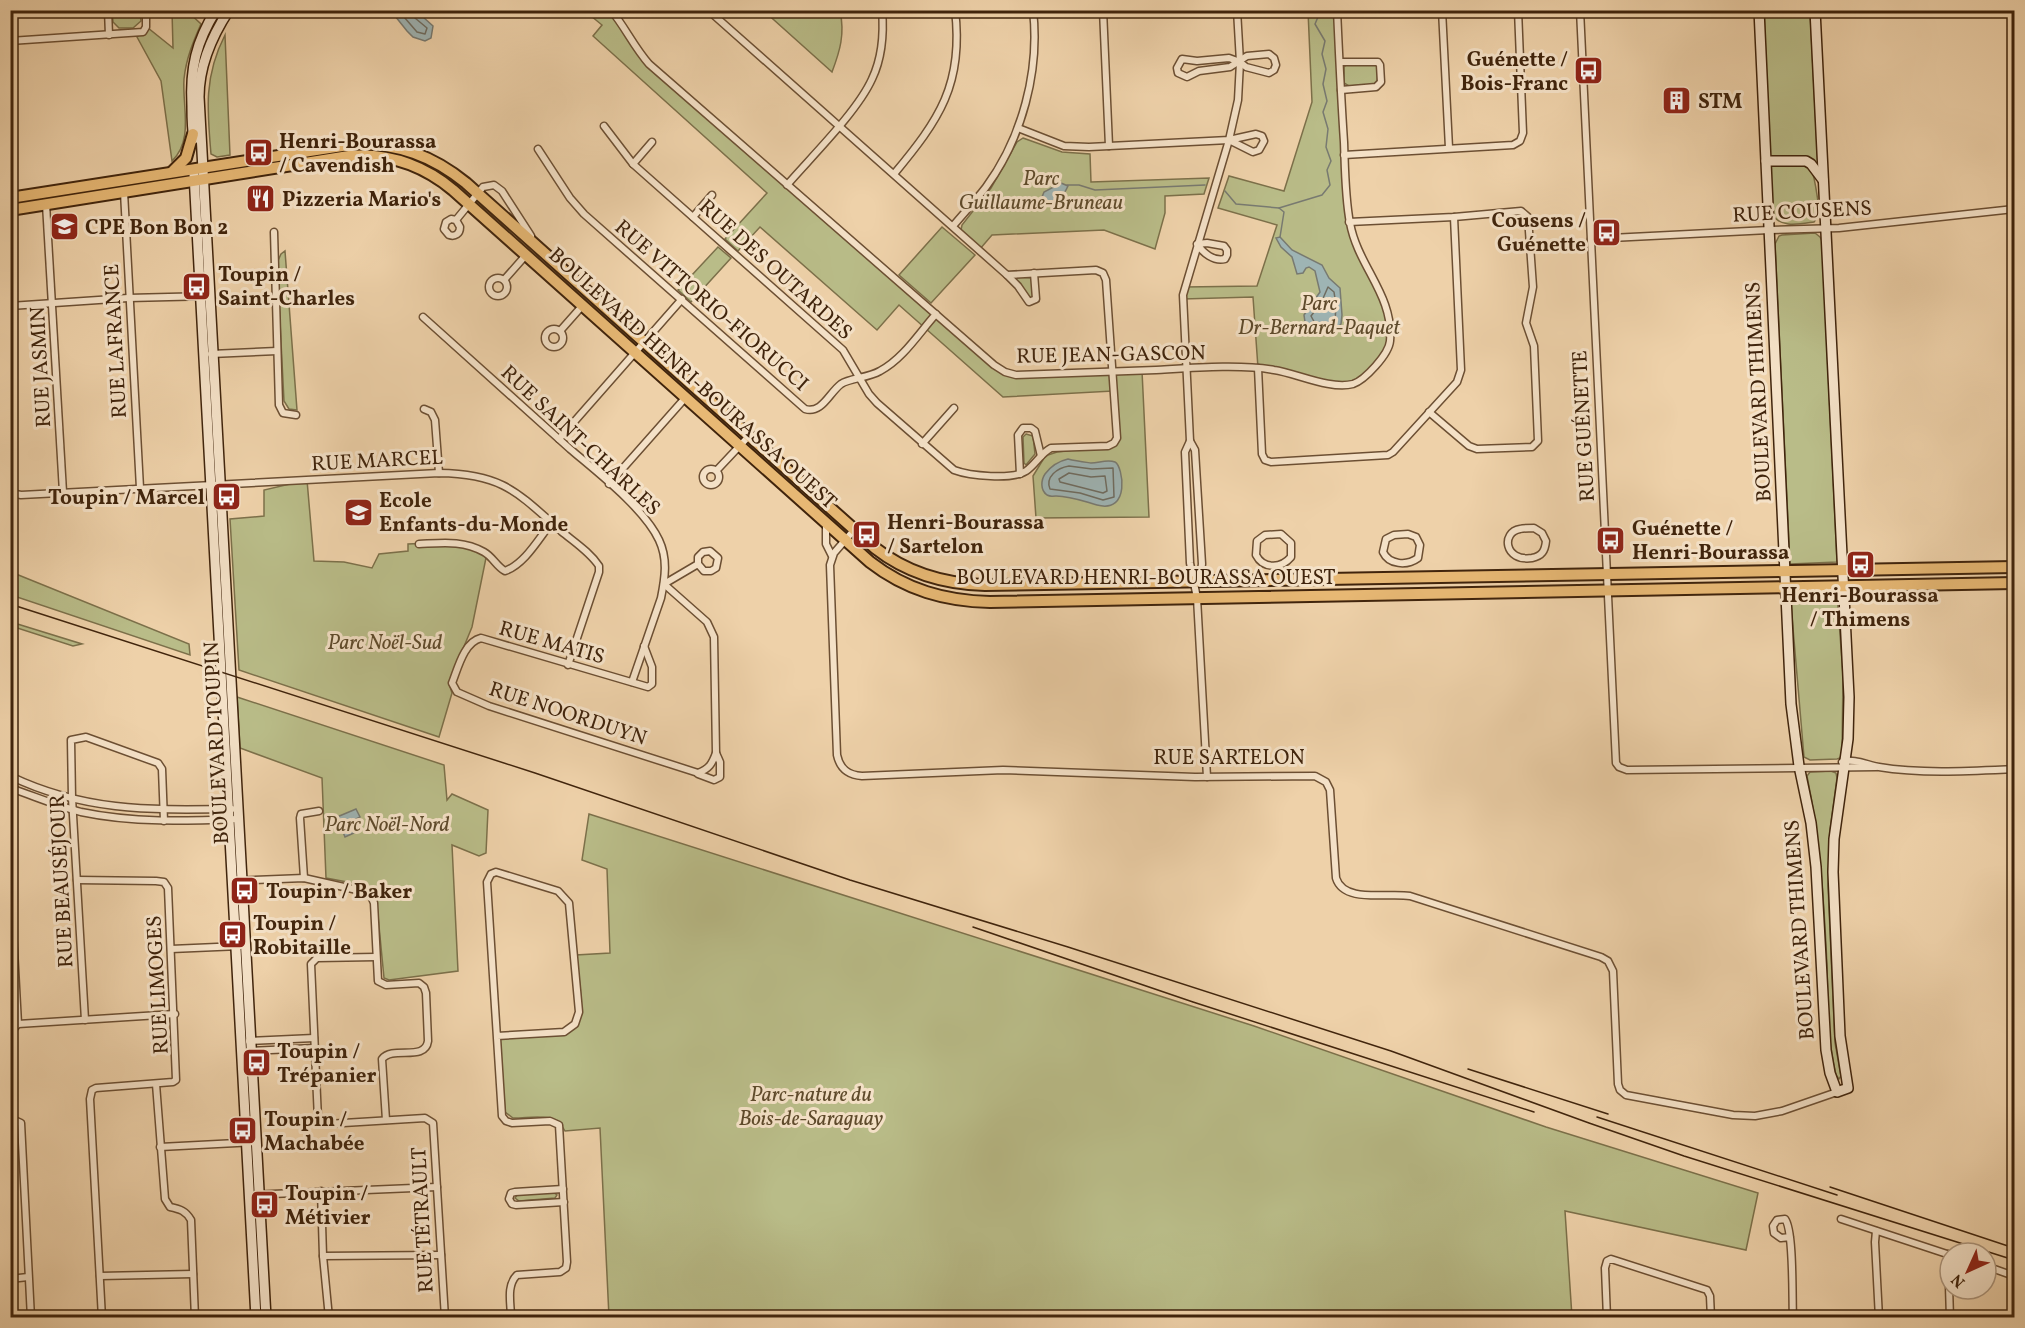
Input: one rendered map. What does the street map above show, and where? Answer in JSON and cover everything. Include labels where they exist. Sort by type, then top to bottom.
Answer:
[{"type":"main road","points":[[173,171],[186,158],[193,134]]},
{"type":"main road","name":"BOULEVARD HENRI-BOURASSA OUEST","points":[[10,198],[343,145],[373,144],[402,148],[430,158],[450,170],[478,193],[875,548],[897,563],[925,576],[959,584],[2014,567]]},
{"type":"main road","name":"BOULEVARD HENRI-BOURASSA OUEST","points":[[10,210],[343,157],[375,156],[398,160],[421,168],[443,181],[470,204],[870,562],[897,580],[926,593],[951,599],[990,602],[2014,583]]},
{"type":"street","points":[[108,10],[109,35]]},
{"type":"street","points":[[10,41],[142,32],[146,27],[146,10]]},
{"type":"street","points":[[198,167],[193,134],[192,67],[201,38],[216,10]]},
{"type":"street","points":[[198,167],[200,81],[212,40],[229,10]]},
{"type":"street","name":"RUE JEAN-GASCON","points":[[611,10],[636,49],[649,64],[994,365],[1005,372],[1016,375],[1186,368],[1258,368],[1275,370],[1302,379],[1341,385],[1362,380],[1387,352],[1390,342],[1389,311],[1360,257],[1349,222],[1337,10]]},
{"type":"street","points":[[708,10],[1007,275],[1029,302],[1036,300],[1034,273]]},
{"type":"street","points":[[787,185],[839,125],[872,80],[881,49],[882,10]]},
{"type":"street","points":[[894,174],[924,138],[948,94],[956,64],[958,35],[955,10]]},
{"type":"street","points":[[953,226],[987,185],[1018,128],[1035,55],[1033,10]]},
{"type":"street","points":[[1103,10],[1109,146]]},
{"type":"street","points":[[1207,777],[1197,598],[1197,581],[1202,564],[1195,450],[1190,441],[1183,295],[1229,140],[1238,100],[1240,62],[1237,10]]},
{"type":"street","points":[[1442,10],[1449,148]]},
{"type":"street","points":[[1344,155],[1513,145],[1520,141],[1523,133],[1518,10]]},
{"type":"street","name":"RUE GUÉNETTE","points":[[1580,10],[1615,756],[1619,767],[1633,770],[1841,765],[1925,770],[2014,769]]},
{"type":"street","name":"BOULEVARD THIMENS","points":[[1759,10],[1791,704],[1816,867],[1827,1055],[1837,1092]]},
{"type":"street","name":"BOULEVARD THIMENS","points":[[1815,10],[1849,705],[1834,840],[1833,880],[1840,1036],[1848,1088]]},
{"type":"street","points":[[1240,62],[1229,58],[1197,61],[1182,59],[1177,68],[1178,73],[1187,77],[1199,71],[1230,67],[1240,62],[1247,57],[1269,54],[1274,58],[1276,65],[1269,73],[1240,62]]},
{"type":"street","points":[[1340,62],[1378,62],[1381,82],[1376,87],[1341,90]]},
{"type":"street","name":"RUE DES OUTARDES","points":[[604,126],[633,164],[843,350],[877,403],[944,463],[965,474],[1020,474]]},
{"type":"street","points":[[1018,128],[1064,146],[1229,140],[1256,134],[1262,136],[1264,141],[1259,150],[1252,152],[1229,140]]},
{"type":"street","points":[[633,164],[652,142]]},
{"type":"street","name":"RUE VITTORIO-FIORUCCI","points":[[538,149],[570,198],[584,214],[805,409],[812,411],[818,408],[838,386],[846,381],[861,379],[883,369],[898,357],[936,314]]},
{"type":"street","points":[[1766,161],[1806,161],[1823,180]]},
{"type":"street","name":"BOULEVARD TOUPIN","points":[[198,167],[246,1046],[252,1143],[260,1195],[266,1317]]},
{"type":"street","name":"BOULEVARD HENRI-BOURASSA OUEST","points":[[478,193],[488,185],[499,188],[537,247]]},
{"type":"street","name":"RUE LAFRANCE","points":[[124,192],[140,488]]},
{"type":"street","points":[[456,220],[478,193]]},
{"type":"street","points":[[693,217],[712,195]]},
{"type":"street","name":"RUE JASMIN","points":[[46,204],[63,492]]},
{"type":"street","name":"RUE COUSENS","points":[[1591,239],[1839,228],[2014,209]]},
{"type":"street","points":[[1349,222],[1521,211],[1528,217],[1533,287],[1527,323],[1534,346],[1538,441],[1532,447],[1477,449],[1469,446],[1430,412]]},
{"type":"street","points":[[1258,368],[1262,454],[1265,460],[1271,462],[1393,452],[1457,382],[1461,370],[1454,217]]},
{"type":"street","points":[[274,232],[280,410],[288,415],[296,415]]},
{"type":"street","points":[[1197,244],[1224,246],[1227,255],[1220,260],[1203,252],[1197,244]]},
{"type":"street","points":[[504,280],[527,255]]},
{"type":"street","points":[[1007,275],[1096,270],[1103,273],[1106,280],[1117,438],[1108,446],[1051,448],[1020,474]]},
{"type":"street","points":[[10,306],[128,298],[205,296]]},
{"type":"street","points":[[559,439],[682,299]]},
{"type":"street","points":[[560,331],[583,305]]},
{"type":"street","name":"RUE SAINT-CHARLES","points":[[423,317],[609,484],[653,529],[664,554],[664,584],[632,682]]},
{"type":"street","points":[[208,354],[277,351]]},
{"type":"street","points":[[609,484],[686,397]]},
{"type":"street","points":[[922,444],[954,408]]},
{"type":"street","points":[[424,409],[431,412],[435,420],[439,473]]},
{"type":"street","points":[[1020,474],[1018,435],[1023,428],[1031,428],[1035,431],[1041,456]]},
{"type":"street","points":[[717,470],[748,436]]},
{"type":"street","points":[[1190,441],[1185,452],[1190,563],[1197,581]]},
{"type":"street","name":"RUE MARCEL","points":[[10,493],[21,495],[439,473],[467,474],[504,485],[518,493],[599,566],[568,665]]},
{"type":"street","name":"RUE SARTELON","points":[[824,521],[826,544],[832,556],[830,570],[837,755],[840,765],[848,773],[862,776],[1005,770],[1207,777],[1315,776],[1324,780],[1331,793],[1336,879],[1339,886],[1346,892],[1410,896],[1606,960],[1612,971],[1618,1084],[1622,1092],[1628,1096],[1734,1115],[1755,1116],[1777,1113],[1848,1088]]},
{"type":"street","points":[[419,544],[457,542],[470,545],[487,553],[499,568],[505,570],[513,568],[520,562],[552,522]]},
{"type":"street","points":[[1519,529],[1538,530],[1546,541],[1542,554],[1538,557],[1527,558],[1522,559],[1514,555],[1508,547],[1509,537],[1519,529]]},
{"type":"street","points":[[832,556],[854,530]]},
{"type":"street","name":"BOULEVARD HENRI-BOURASSA OUEST","points":[[1281,534],[1289,539],[1292,553],[1284,564],[1275,566],[1265,565],[1258,559],[1255,550],[1261,537],[1265,535],[1281,534]]},
{"type":"street","points":[[1394,535],[1412,535],[1420,545],[1420,554],[1414,561],[1401,563],[1388,560],[1383,552],[1384,543],[1386,539],[1394,535]]},
{"type":"street","points":[[1527,558],[1529,575]]},
{"type":"street","points":[[1401,563],[1401,578]]},
{"type":"street","points":[[664,584],[698,564]]},
{"type":"street","name":"BOULEVARD HENRI-BOURASSA OUEST","points":[[1275,566],[1275,579]]},
{"type":"street","name":"RUE NOORDUYN","points":[[460,664],[452,683],[457,692],[489,706],[714,780],[720,777],[720,762],[716,753],[714,637],[711,629],[664,584]]},
{"type":"street","name":"RUE MATIS","points":[[460,664],[470,645],[475,639],[481,638],[648,687],[652,684],[654,677],[644,646]]},
{"type":"street","name":"RUE BEAUSÉJOUR","points":[[85,1020],[72,798],[71,740],[86,737],[158,763],[162,769],[163,809]]},
{"type":"street","points":[[698,773],[711,765],[716,753]]},
{"type":"street","points":[[233,809],[136,809],[105,806],[72,798],[11,776],[10,787],[73,809],[135,820],[234,820]]},
{"type":"street","points":[[163,809],[164,821]]},
{"type":"street","points":[[304,878],[300,818],[305,812],[319,811]]},
{"type":"street","points":[[497,1036],[564,1032],[575,1024],[579,1012],[569,903],[565,896],[558,891],[496,872],[491,874],[487,882],[502,1116],[506,1121],[512,1123],[550,1121],[559,1125],[567,1262],[566,1268],[560,1272],[517,1275],[510,1288],[511,1317]]},
{"type":"street","points":[[10,875],[18,1024],[10,1034]]},
{"type":"street","points":[[237,881],[304,878],[362,890],[369,894],[374,903],[376,957],[380,983],[386,986],[419,983],[424,987],[427,1047],[422,1051],[388,1054],[382,1059],[386,1120],[327,1125],[318,1119],[311,964],[317,958],[376,957]]},
{"type":"street","name":"RUE LIMOGES","points":[[77,880],[156,881],[164,882],[168,888],[176,1080],[156,1084],[166,1204],[181,1209],[191,1220],[195,1317]]},
{"type":"street","points":[[171,949],[241,946]]},
{"type":"street","points":[[18,1024],[175,1014]]},
{"type":"street","points":[[246,1046],[314,1038]]},
{"type":"street","points":[[246,1046],[315,1048]]},
{"type":"street","points":[[102,1317],[90,1099],[92,1090],[156,1084]]},
{"type":"street","points":[[10,1118],[21,1123],[31,1317]]},
{"type":"street","name":"RUE TÉTRAULT","points":[[386,1120],[425,1118],[431,1120],[445,1317]]},
{"type":"street","points":[[160,1147],[252,1143]]},
{"type":"street","name":"BOULEVARD TOUPIN","points":[[252,1143],[250,1196],[256,1317]]},
{"type":"street","points":[[250,1196],[437,1187]]},
{"type":"street","points":[[563,1189],[515,1192],[511,1193],[508,1199],[516,1205],[564,1203]]},
{"type":"street","points":[[321,1191],[323,1256],[329,1317]]},
{"type":"street","points":[[1841,1219],[1938,1251]]},
{"type":"street","points":[[1876,1231],[1879,1317]]},
{"type":"street","points":[[1790,1237],[1793,1317]]},
{"type":"street","points":[[323,1256],[441,1256]]},
{"type":"street","points":[[1607,1317],[1605,1270],[1607,1261],[1615,1259],[1707,1290],[1710,1296],[1711,1317]]},
{"type":"street","points":[[1998,1270],[2014,1275]]},
{"type":"street","points":[[100,1276],[193,1274]]},
{"type":"street","points":[[10,1280],[28,1277]]},
{"type":"street","points":[[1950,1301],[1950,1317]]},
{"type":"green space","points":[[112,11],[140,11],[141,21],[133,28],[119,28],[113,22]]},
{"type":"green space","points":[[172,11],[187,11],[201,24],[190,51],[185,72],[186,122],[183,143],[179,153],[172,161],[161,81],[137,37],[148,28],[173,48]]},
{"type":"green space","points":[[585,11],[611,11],[636,49],[994,365],[1016,375],[1142,371],[1149,517],[1036,518],[1033,476],[1044,458],[1057,452],[1108,446],[1114,443],[1113,391],[1003,397],[899,305],[877,330],[760,227],[738,251],[725,239],[767,193],[593,36],[602,25]]},
{"type":"green space","points":[[764,11],[840,11],[841,42],[832,72]]},
{"type":"green space","name":"Parc Dr-Bernard-Paquet","points":[[1308,11],[1337,11],[1348,208],[1353,240],[1385,300],[1390,342],[1362,380],[1341,385],[1258,368],[1253,297],[1183,299],[1184,287],[1257,286],[1277,225],[1218,208],[1229,176],[1284,191],[1312,102]]},
{"type":"green space","points":[[1764,11],[1810,11],[1818,166],[1811,168],[1820,213],[1814,222],[1785,223],[1775,218],[1772,213]]},
{"type":"green space","points":[[225,35],[230,155],[217,157],[211,154],[208,107],[213,65]]},
{"type":"green space","points":[[1374,63],[1378,67],[1377,84],[1349,86],[1344,83],[1344,67],[1347,64]]},
{"type":"green space","name":"Parc Guillaume-Bruneau","points":[[1023,138],[1062,152],[1090,154],[1091,182],[1209,178],[1204,194],[1165,196],[1165,213],[1155,249],[1104,230],[992,235],[980,249],[961,230],[962,225],[991,188],[1017,142]]},
{"type":"green space","name":"Parc Guillaume-Bruneau","points":[[942,227],[975,255],[931,303],[899,275]]},
{"type":"green space","points":[[1815,233],[1822,241],[1837,562],[1790,564],[1775,244],[1782,235]]},
{"type":"green space","points":[[718,247],[731,258],[691,302],[678,290]]},
{"type":"green space","points":[[285,251],[297,410],[289,409],[284,401],[277,263]]},
{"type":"green space","points":[[1014,278],[1032,278],[1034,296],[1029,300]]},
{"type":"green space","points":[[1026,434],[1033,436],[1035,454],[1026,465],[1023,437]]},
{"type":"green space","name":"Parc Noël-Sud","points":[[307,480],[314,561],[344,562],[372,568],[379,554],[408,551],[408,544],[455,542],[487,553],[472,627],[449,683],[452,693],[439,737],[239,670],[230,519],[264,516],[264,490]]},
{"type":"green space","points":[[11,572],[189,644],[190,655],[11,595]]},
{"type":"green space","points":[[1790,593],[1837,594],[1843,675],[1842,753],[1837,759],[1810,760],[1804,757]]},
{"type":"green space","points":[[11,622],[82,644],[73,646],[11,626]]},
{"type":"green space","name":"Parc Noël-Nord","points":[[237,697],[444,765],[447,800],[452,794],[488,810],[486,853],[479,856],[452,845],[458,971],[389,980],[384,978],[376,895],[363,885],[326,878],[322,778],[240,748]]},
{"type":"green space","points":[[1831,771],[1836,773],[1837,778],[1830,830],[1828,886],[1835,1043],[1841,1076],[1839,1079],[1836,1075],[1829,1034],[1821,870],[1807,776],[1810,772]]},
{"type":"green space","name":"Parc-nature du Bois-de-Saraguay","points":[[589,814],[1254,1026],[1546,1127],[1758,1193],[1746,1250],[1565,1211],[1572,1317],[609,1317],[600,1128],[565,1131],[549,1118],[513,1118],[505,1112],[500,1038],[565,1035],[573,1029],[578,1020],[581,999],[576,955],[610,953],[607,869],[582,860]]},
{"type":"green space","points":[[553,1192],[557,1195],[555,1198],[519,1201],[515,1198],[517,1195]]},
{"type":"water","points":[[391,11],[418,11],[433,26],[431,38],[425,41],[413,37]]},
{"type":"water","points":[[1061,183],[1068,186],[1060,197],[1049,202],[1040,202],[1044,192]]},
{"type":"water","points":[[1280,237],[1292,250],[1322,265],[1329,278],[1340,288],[1341,324],[1335,330],[1314,333],[1305,322],[1304,315],[1320,292],[1315,271],[1309,267],[1303,273],[1297,274],[1292,257],[1281,247],[1276,238]]},
{"type":"water","points":[[1068,459],[1091,463],[1115,462],[1120,472],[1122,488],[1115,503],[1108,506],[1097,505],[1047,495],[1042,485],[1045,474],[1055,464]]},
{"type":"water","points":[[356,809],[360,817],[352,821],[356,832],[345,837],[337,817]]},
{"type":"waterway","points":[[1279,208],[1322,195],[1330,185],[1327,170],[1331,161],[1326,147],[1328,129],[1323,112],[1327,101],[1323,84],[1326,69],[1322,54],[1325,41],[1315,24],[1321,10]]},
{"type":"waterway","points":[[1067,185],[1079,185],[1095,190],[1205,185]]},
{"type":"waterway","points":[[1225,191],[1236,204],[1279,208],[1284,212],[1280,237]]},
{"type":"tram line","points":[[10,604],[535,773],[850,880],[1068,947],[1391,1051],[1684,1156],[2014,1260]]},
{"type":"tram line","points":[[973,927],[1193,1002],[1534,1112]]},
{"type":"tram line","points":[[1468,1069],[1608,1114]]},
{"type":"tram line","points":[[1597,1117],[1837,1195]]},
{"type":"tram line","points":[[1830,1187],[2014,1248]]},
{"type":"place","name":"Guénette / Bois-Franc","points":[[1589,71]]},
{"type":"place","name":"STM","points":[[1677,101]]},
{"type":"place","name":"Henri-Bourassa / Cavendish","points":[[258,153]]},
{"type":"place","name":"Pizzeria Mario's","points":[[261,199]]},
{"type":"place","name":"CPE Bon Bon 2","points":[[64,227]]},
{"type":"place","name":"Cousens / Guénette","points":[[1607,232]]},
{"type":"place","name":"Toupin / Saint-Charles","points":[[197,286]]},
{"type":"place","name":"Toupin / Marcel","points":[[226,497]]},
{"type":"place","name":"Ecole Enfants-du-Monde","points":[[358,512]]},
{"type":"place","name":"Henri-Bourassa / Sartelon","points":[[866,534]]},
{"type":"place","name":"Guénette / Henri-Bourassa","points":[[1611,540]]},
{"type":"place","name":"Henri-Bourassa / Thimens","points":[[1860,564]]},
{"type":"place","name":"Toupin / Baker","points":[[245,891]]},
{"type":"place","name":"Toupin / Robitaille","points":[[232,935]]},
{"type":"place","name":"Toupin / Trépanier","points":[[256,1063]]},
{"type":"place","name":"Toupin / Machabée","points":[[243,1131]]},
{"type":"place","name":"Toupin / Métivier","points":[[264,1205]]}]
